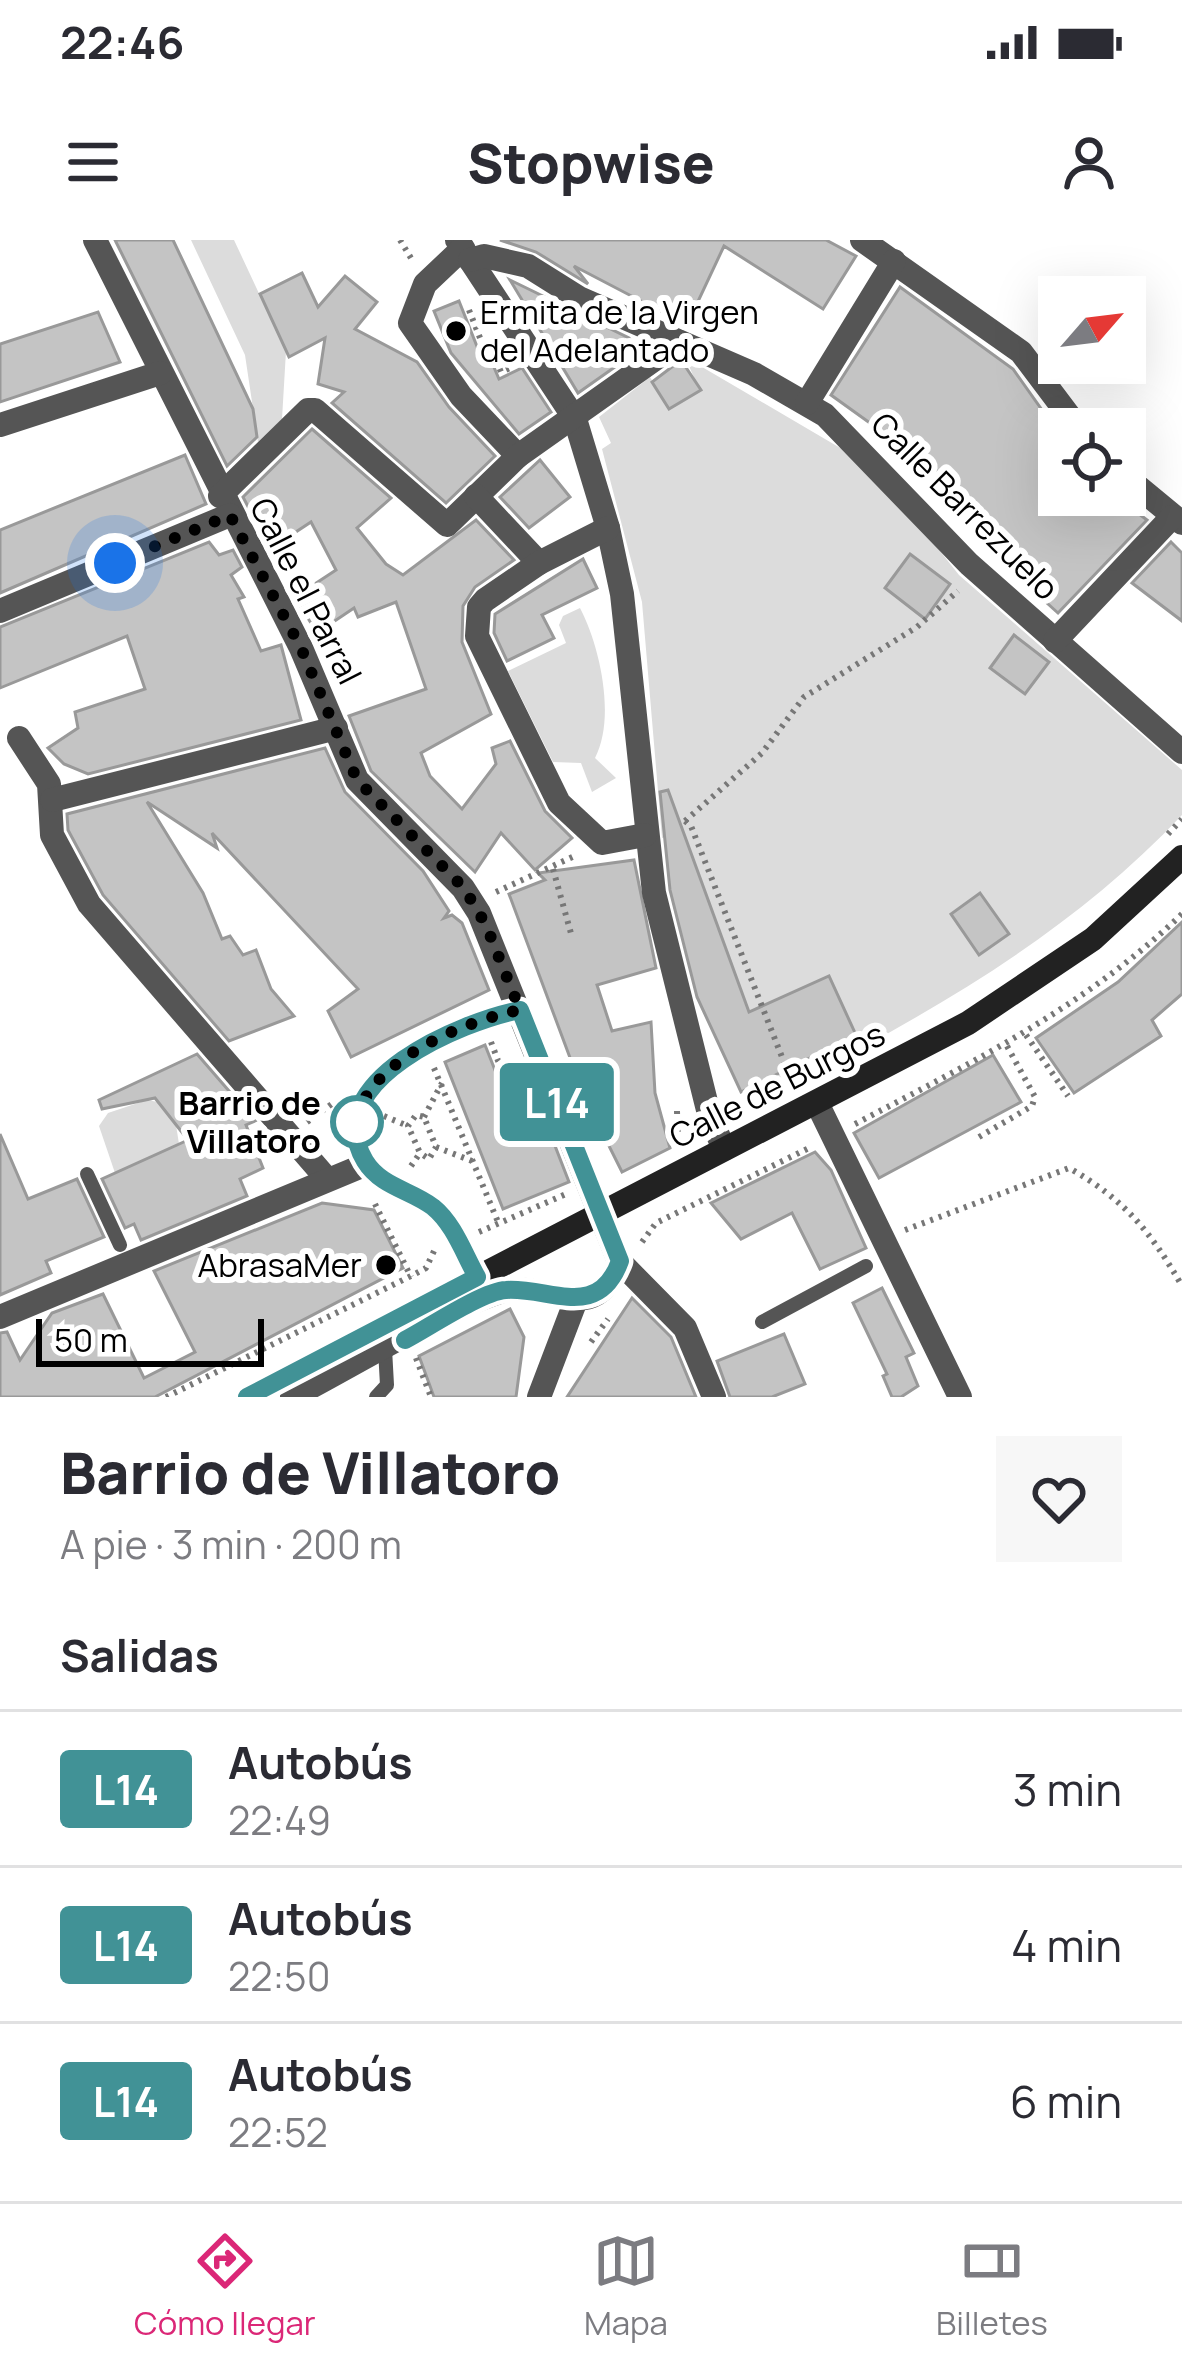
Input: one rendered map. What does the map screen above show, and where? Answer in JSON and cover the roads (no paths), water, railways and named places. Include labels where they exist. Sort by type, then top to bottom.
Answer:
[{"type":"street","name":"Calle el Parral","points":[[95,240],[367,793],[473,902],[618,1256]]},
{"type":"street","points":[[807,404],[878,247],[1021,352],[1063,408]]},
{"type":"street","points":[[518,456],[461,396],[410,323],[425,284],[463,249],[575,419],[608,528],[622,594],[645,836],[671,968],[709,1114],[724,1149]]},
{"type":"street","name":"Calle Barrezuelo","points":[[463,249],[528,266],[579,298],[807,404],[882,469],[977,572],[1182,752]]},
{"type":"street","points":[[0,611],[225,506],[308,410],[323,413],[447,525],[518,456],[679,342]]},
{"type":"street","points":[[0,425],[160,373]]},
{"type":"street","points":[[1055,641],[1177,520],[1146,494]]},
{"type":"street","points":[[476,496],[538,563]]},
{"type":"street","points":[[608,528],[538,563],[479,607],[477,636],[559,803],[602,843],[645,836]]},
{"type":"street","points":[[52,800],[336,728]]},
{"type":"street","points":[[20,738],[41,769],[52,800],[48,821],[76,887],[184,1022],[215,1048],[327,1179]]},
{"type":"street","name":"Calle de Burgos","points":[[248,1397],[724,1149],[814,1091],[1018,991],[1093,939],[1174,846]]},
{"type":"street","points":[[477,1277],[441,1214],[379,1178],[367,1164],[365,1116],[374,1085],[418,1050],[486,1016],[520,1010]]},
{"type":"street","points":[[814,1091],[960,1397]]},
{"type":"street","points":[[0,1317],[367,1164]]},
{"type":"street","points":[[292,1397],[392,1356],[504,1289],[576,1300],[603,1289],[618,1256],[685,1328],[714,1397]]},
{"type":"street","points":[[539,1397],[576,1300]]},
{"type":"lane","points":[[87,1174],[120,1245]]},
{"type":"lane","points":[[762,1322],[866,1266]]},
{"type":"lane","points":[[376,1397],[387,1385],[392,1356]]},
{"type":"place","name":"Ermita de la Virgen del Adelantado","points":[[456,331]]},
{"type":"place","name":"Barrio de Villatoro","points":[[357,1122]]},
{"type":"place","name":"AbrasaMer","points":[[386,1265]]}]
